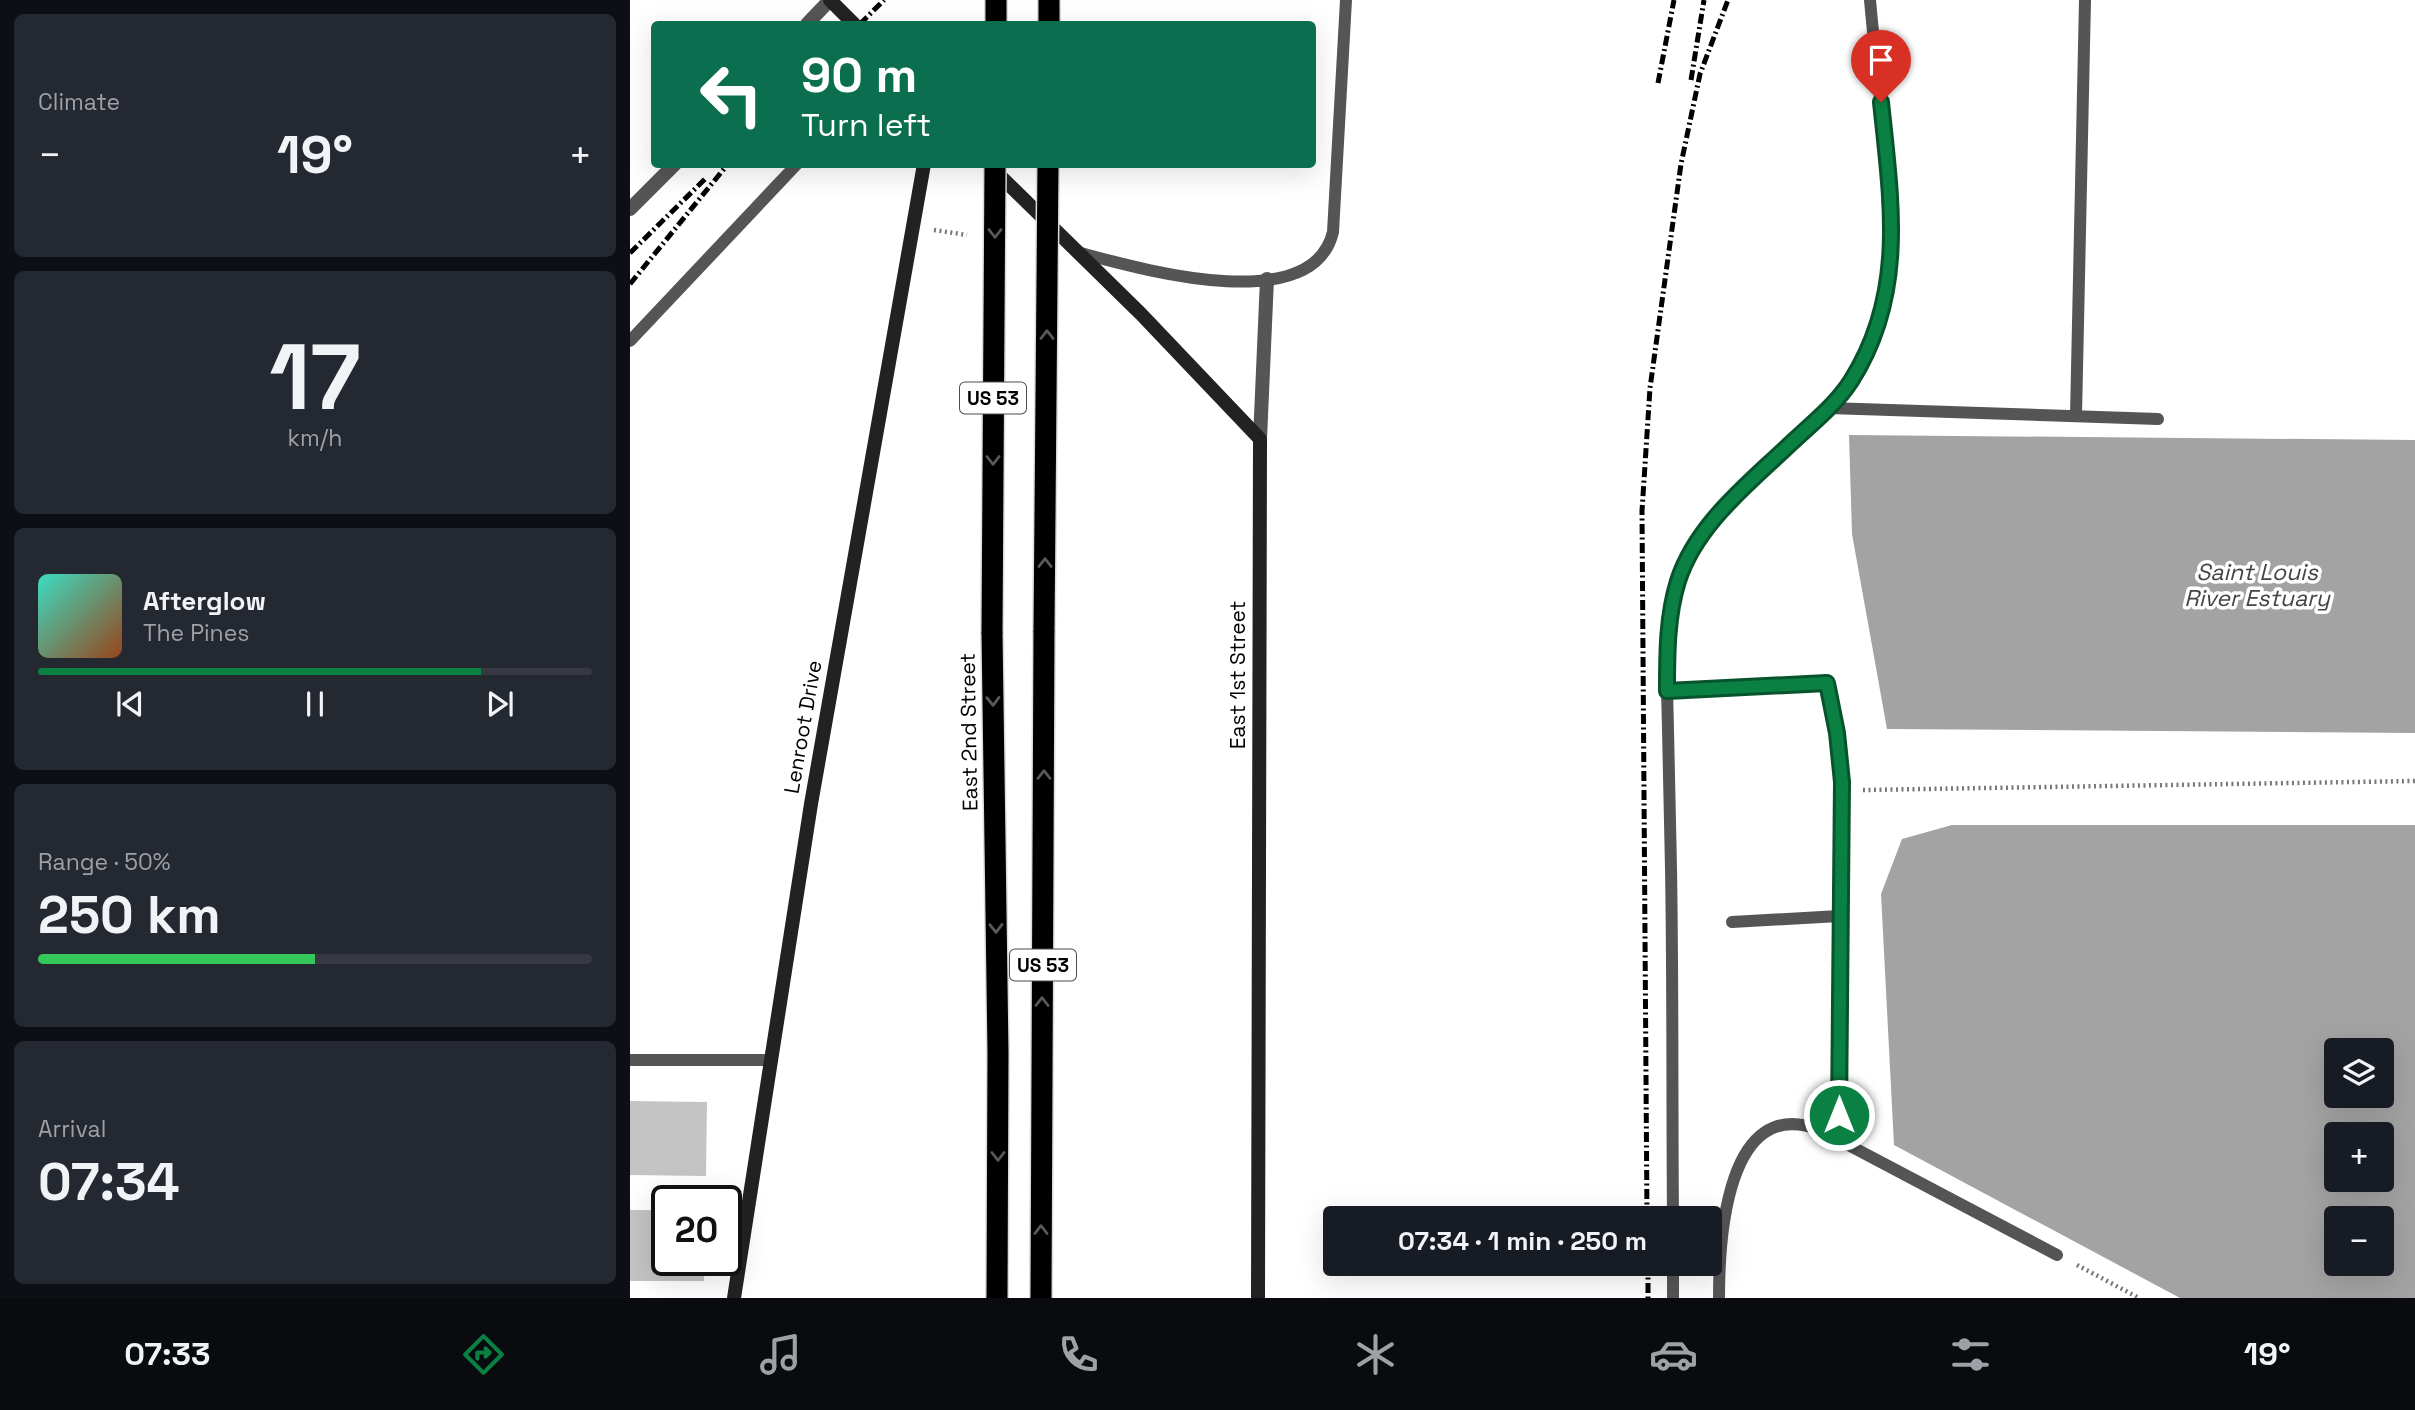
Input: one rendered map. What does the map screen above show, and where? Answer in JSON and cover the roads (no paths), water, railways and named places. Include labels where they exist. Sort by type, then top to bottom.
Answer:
[{"type":"highway","points":[[996,0],[996,21]]},
{"type":"highway","points":[[1049,0],[1049,21]]},
{"type":"highway","name":"East 2nd Street","points":[[995,168],[992,632],[998,1053],[997,1298]]},
{"type":"highway","name":"US 53","points":[[1041,1298],[1048,168]]},
{"type":"street","points":[[810,21],[830,0],[851,21]]},
{"type":"street","points":[[630,209],[671,168]]},
{"type":"street","name":"Lenroot Drive","points":[[734,1298],[811,804],[922,168]]},
{"type":"street","points":[[992,168],[1141,314],[1260,439]]},
{"type":"street","points":[[1260,439],[1267,279]]},
{"type":"street","name":"East 1st Street","points":[[1258,1298],[1260,439]]},
{"type":"lane","points":[[1077,252],[1190,279],[1233,282],[1267,279],[1298,272],[1323,253],[1332,240],[1336,196],[1346,0]]},
{"type":"lane","points":[[1673,1206],[1667,691],[1667,649],[1672,607],[1678,580],[1687,561],[1716,517],[1743,488],[1829,408],[1850,382],[1877,327],[1892,255],[1893,222],[1870,0]]},
{"type":"lane","points":[[2076,416],[2085,0]]},
{"type":"lane","points":[[630,341],[793,168]]},
{"type":"lane","points":[[1829,408],[2158,419]]},
{"type":"lane","points":[[1667,691],[1827,683],[1837,733],[1841,790],[1839,1139]]},
{"type":"lane","points":[[1732,922],[1839,916]]},
{"type":"lane","points":[[630,1060],[771,1060]]},
{"type":"lane","points":[[1719,1298],[1721,1244],[1731,1186],[1748,1150],[1765,1133],[1782,1125],[1795,1123],[1808,1125],[1839,1139],[2057,1255]]},
{"type":"lane","points":[[1673,1276],[1673,1298]]},
{"type":"water","name":"Saint Louis River Estuary","points":[[1849,435],[2415,440],[2415,733],[1887,729],[1852,534]]},
{"type":"water","points":[[1952,825],[2415,825],[2415,1298],[2180,1298],[1894,1145],[1881,894],[1902,839]]},
{"type":"railway","points":[[863,21],[884,0]]},
{"type":"railway","points":[[1658,83],[1674,0]]},
{"type":"railway","points":[[1691,80],[1704,0]]},
{"type":"railway","points":[[1647,1206],[1642,511],[1650,388],[1681,164],[1700,74],[1728,0]]},
{"type":"railway","points":[[630,284],[725,168]]},
{"type":"railway","points":[[630,253],[705,179]]},
{"type":"railway","points":[[1648,1276],[1648,1298]]}]
